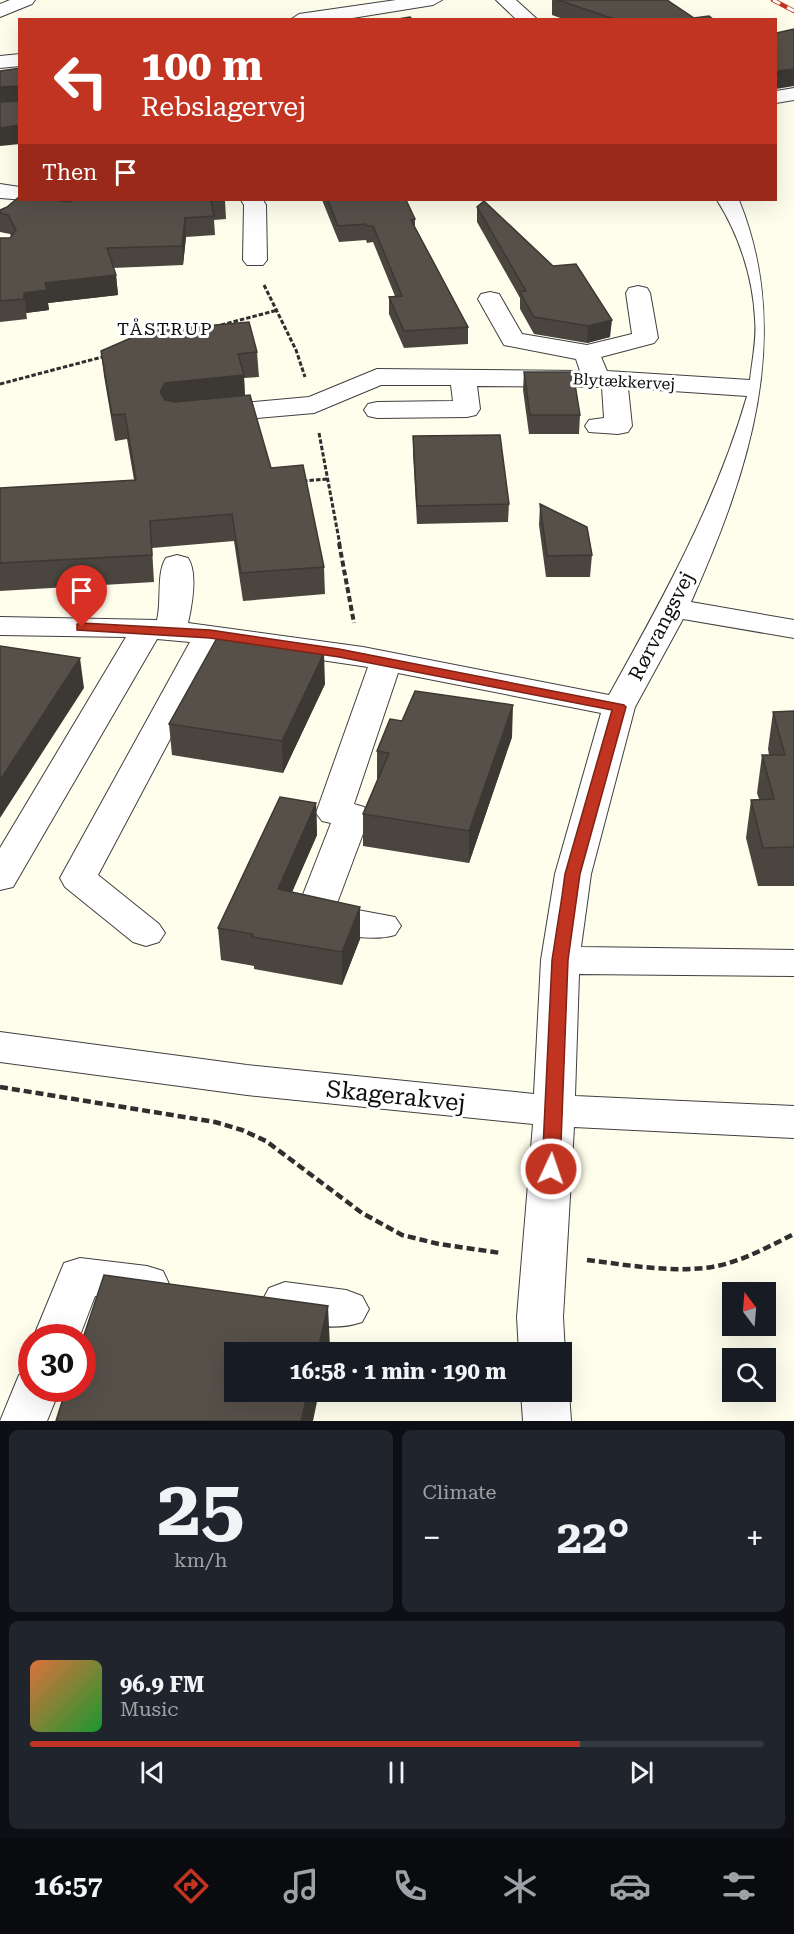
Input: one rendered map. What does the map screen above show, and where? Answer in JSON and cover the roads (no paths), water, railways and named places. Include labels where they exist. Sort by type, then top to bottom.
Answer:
[{"type":"street","points":[[0,10],[26,0]]},
{"type":"street","points":[[312,18],[434,0]]},
{"type":"street","points":[[505,0],[527,18]]},
{"type":"street","points":[[0,62],[18,60]]},
{"type":"street","points":[[777,97],[794,94]]},
{"type":"street","points":[[0,191],[17,202]]},
{"type":"street","points":[[83,201],[131,201]]},
{"type":"street","points":[[253,201],[255,205],[255,260]]},
{"type":"street","name":"Rørvangsvej","points":[[541,1342],[540,1317],[554,1112],[560,960],[573,874],[619,707],[673,608],[746,448],[762,389],[768,321],[760,270],[741,220],[729,201]]},
{"type":"street","points":[[490,299],[513,340],[587,353],[645,338],[638,294]]},
{"type":"street","points":[[587,353],[605,379],[618,426],[599,426]]},
{"type":"street","name":"Blytækkervej","points":[[189,416],[314,405],[377,377],[605,379],[762,389]]},
{"type":"street","points":[[377,410],[467,409],[463,379]]},
{"type":"street","points":[[0,878],[176,607],[177,564]]},
{"type":"street","points":[[673,608],[794,629]]},
{"type":"street","points":[[0,626],[159,630],[210,634],[373,659],[619,707]]},
{"type":"street","points":[[146,933],[78,879],[210,634]]},
{"type":"street","points":[[373,659],[334,813],[352,815],[314,915],[382,926]]},
{"type":"street","points":[[560,960],[794,963]]},
{"type":"street","name":"Skagerakvej","points":[[0,1047],[248,1080],[554,1112],[794,1122]]},
{"type":"street","points":[[61,1324],[80,1276],[184,1289]]},
{"type":"street","points":[[242,1296],[346,1309]]},
{"type":"street","points":[[23,1421],[31,1402]]},
{"type":"street","points":[[545,1402],[546,1421]]},
{"type":"railway","points":[[773,0],[794,11]]},
{"type":"district","name":"TÅSTRUP","points":[[165,329]]}]
